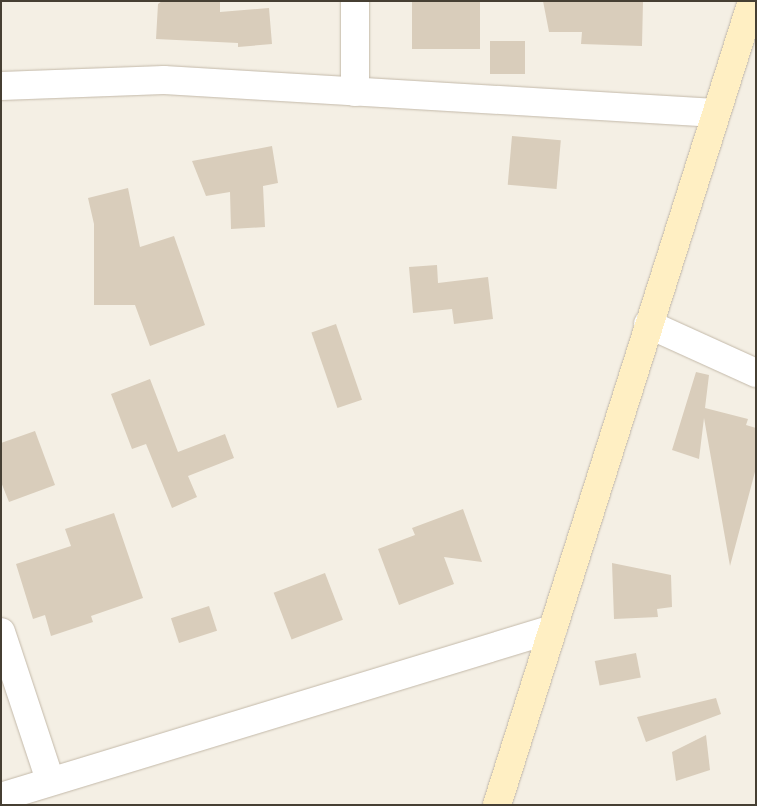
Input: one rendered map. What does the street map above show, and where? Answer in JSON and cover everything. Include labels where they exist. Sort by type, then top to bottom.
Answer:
[{"type":"main road","points":[[497,805],[752,1]]},
{"type":"street","points":[[355,1],[355,92]]},
{"type":"street","points":[[1,86],[164,80],[716,114]]},
{"type":"street","points":[[648,324],[756,374]]},
{"type":"street","points":[[1,798],[50,780],[553,629]]},
{"type":"street","points":[[1,632],[50,780]]},
{"type":"building","points":[[162,1],[220,1],[220,12],[269,8],[272,44],[238,47],[238,43],[156,39],[158,4]]},
{"type":"building","points":[[412,1],[480,1],[480,49],[412,49]]},
{"type":"building","points":[[543,1],[643,1],[642,46],[581,44],[582,32],[549,32]]},
{"type":"building","points":[[490,41],[525,41],[525,74],[490,74]]},
{"type":"building","points":[[512,136],[561,140],[557,189],[508,185]]},
{"type":"building","points":[[272,146],[278,183],[263,186],[265,227],[231,229],[230,192],[206,196],[192,161]]},
{"type":"building","points":[[128,188],[140,247],[174,236],[205,325],[150,346],[135,305],[94,305],[94,224],[88,198]]},
{"type":"building","points":[[437,265],[438,283],[488,277],[493,319],[454,324],[452,309],[413,313],[409,267]]},
{"type":"building","points":[[336,324],[362,400],[337,408],[311,332]]},
{"type":"building","points":[[696,372],[709,375],[705,408],[748,419],[746,425],[756,428],[756,468],[730,566],[704,418],[699,459],[672,450]]},
{"type":"building","points":[[150,379],[178,452],[225,434],[234,458],[188,476],[197,497],[172,508],[146,444],[132,449],[111,394]]},
{"type":"building","points":[[35,431],[55,485],[9,502],[1,482],[1,443]]},
{"type":"building","points":[[463,509],[482,562],[444,557],[454,584],[399,605],[378,549],[415,535],[412,528]]},
{"type":"building","points":[[114,513],[143,598],[91,616],[93,622],[51,636],[45,615],[33,619],[16,564],[71,546],[65,529]]},
{"type":"building","points":[[612,563],[671,575],[672,607],[657,609],[658,617],[614,619]]},
{"type":"building","points":[[325,573],[343,620],[292,639],[274,593]]},
{"type":"building","points":[[209,606],[217,631],[179,643],[171,618]]},
{"type":"building","points":[[636,653],[641,678],[600,686],[595,661]]},
{"type":"building","points":[[716,698],[721,714],[646,742],[637,717]]},
{"type":"building","points":[[706,735],[710,770],[676,781],[672,752]]}]
